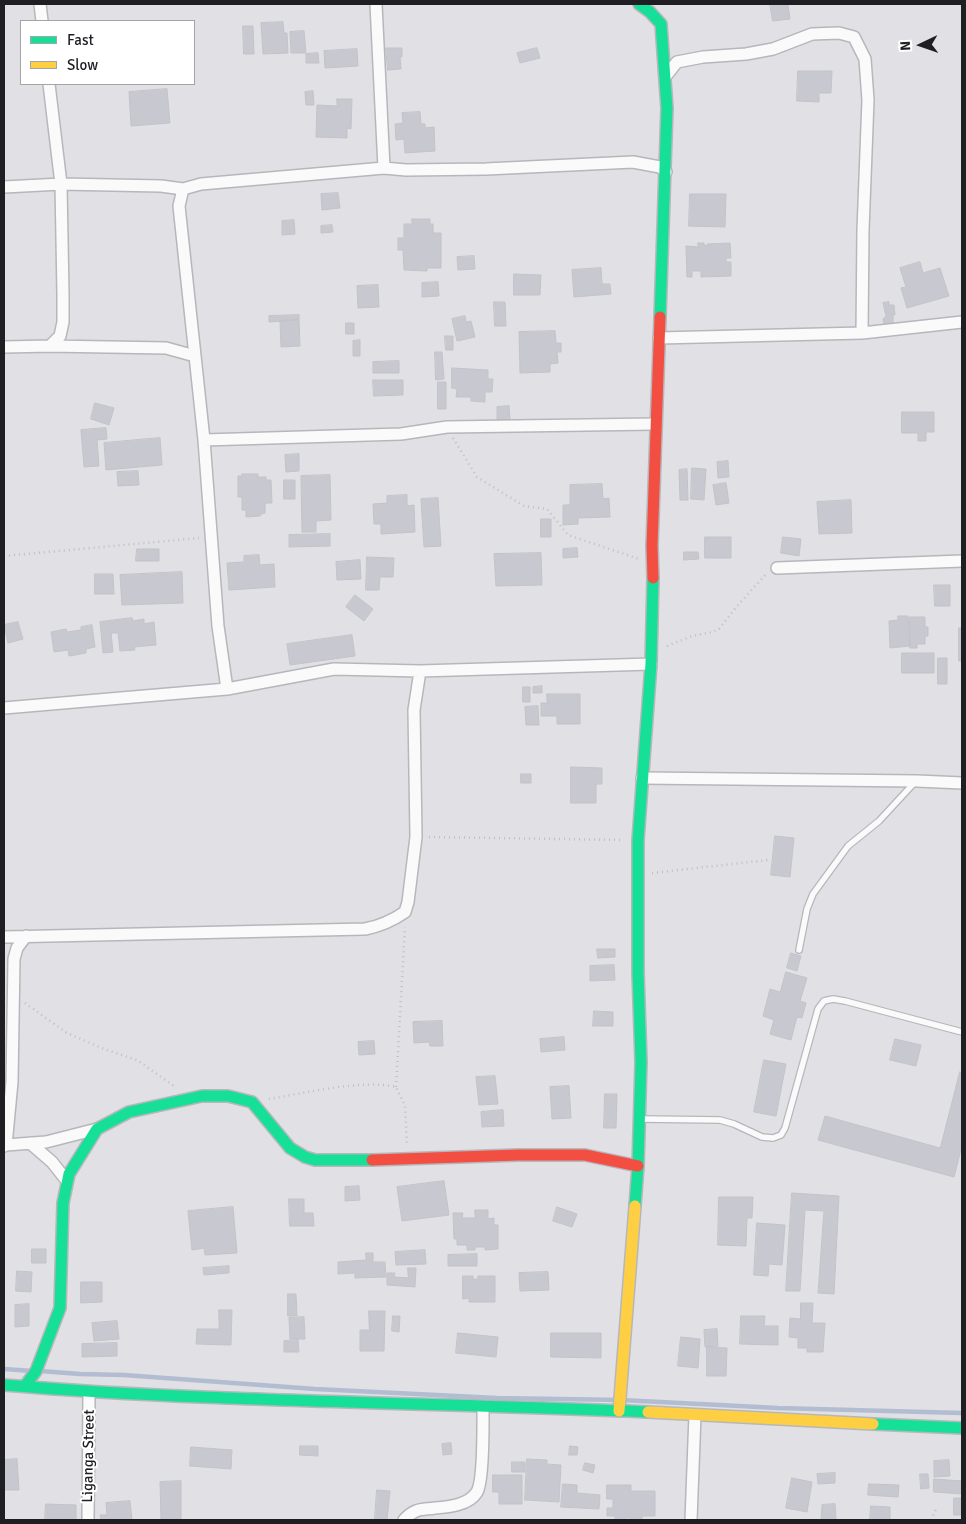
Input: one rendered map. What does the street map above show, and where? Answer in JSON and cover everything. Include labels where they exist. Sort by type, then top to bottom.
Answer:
[{"type":"street","points":[[40,4],[42,20]]},
{"type":"street","points":[[376,4],[384,168]]},
{"type":"street","points":[[619,1411],[638,1166],[641,1062],[638,973],[638,840],[652,652],[655,424],[667,108],[661,24],[639,4]]},
{"type":"street","points":[[665,77],[678,62],[703,56],[746,54],[772,49],[812,34],[840,33],[854,37],[865,59],[868,100],[863,230],[862,333]]},
{"type":"street","points":[[49,85],[61,184],[62,322],[60,336],[50,346]]},
{"type":"street","points":[[4,187],[61,184],[161,186],[183,189],[201,184],[384,168],[406,170],[486,169],[633,162],[660,167],[666,172]]},
{"type":"street","points":[[183,189],[179,206],[204,440],[218,626],[227,689]]},
{"type":"street","points":[[659,338],[862,333],[962,322]]},
{"type":"street","points":[[4,348],[50,346],[166,348],[195,356]]},
{"type":"street","points":[[204,440],[401,434],[447,428],[655,424]]},
{"type":"street","points":[[777,568],[962,561]]},
{"type":"street","points":[[4,708],[227,689],[334,669],[420,671],[651,664]]},
{"type":"street","points":[[4,937],[365,929],[382,926],[405,912],[408,902],[416,837],[414,710],[420,671]]},
{"type":"street","points":[[642,778],[962,783]]},
{"type":"street","points":[[26,936],[17,948],[14,959],[12,1082],[5,1146],[46,1142],[97,1129],[129,1112],[189,1098],[228,1096],[252,1102],[290,1148],[305,1157],[315,1160],[348,1161],[518,1155],[585,1155],[638,1166]]},
{"type":"street","points":[[25,1386],[36,1371],[60,1308],[63,1203],[67,1181],[84,1146],[97,1129]]},
{"type":"street","points":[[30,1143],[52,1162],[67,1181]]},
{"type":"street","points":[[4,1385],[90,1392],[298,1401],[619,1411],[962,1428]]},
{"type":"street","name":"Liganga Street","points":[[88,1520],[90,1392]]},
{"type":"street","points":[[404,1520],[420,1509],[462,1505],[477,1492],[481,1474],[483,1407]]},
{"type":"street","points":[[691,1520],[694,1415]]},
{"type":"lane","points":[[799,950],[806,909],[813,894],[848,846],[879,821],[917,781]]},
{"type":"lane","points":[[639,1119],[720,1120],[762,1137],[773,1138],[781,1135],[785,1128],[818,1009],[824,1001],[833,999],[845,1001],[962,1032]]},
{"type":"path","points":[[447,428],[477,477],[524,506],[547,509],[568,535],[641,560],[652,572]]},
{"type":"path","points":[[4,556],[210,537]]},
{"type":"path","points":[[652,652],[692,636],[713,632],[719,628],[766,574],[777,568]]},
{"type":"path","points":[[416,837],[638,840]]},
{"type":"path","points":[[638,874],[768,860]]},
{"type":"path","points":[[405,912],[396,1087],[405,1106],[408,1159]]},
{"type":"path","points":[[13,995],[67,1033],[104,1049],[137,1060],[189,1098]]},
{"type":"path","points":[[252,1102],[355,1085],[383,1084],[396,1087]]},
{"type":"path","points":[[931,1520],[936,1509]]},
{"type":"building","points":[[770,4],[788,4],[790,19],[773,21]]},
{"type":"building","points":[[283,22],[284,33],[287,33],[288,53],[263,54],[261,23]]},
{"type":"building","points":[[243,26],[253,26],[254,54],[244,54]]},
{"type":"building","points":[[304,31],[306,53],[291,53],[290,32]]},
{"type":"building","points":[[386,48],[402,48],[402,57],[400,57],[401,69],[388,70]]},
{"type":"building","points":[[537,48],[540,58],[520,63],[517,53]]},
{"type":"building","points":[[357,49],[358,66],[325,68],[324,51]]},
{"type":"building","points":[[318,53],[319,63],[306,63],[306,54]]},
{"type":"building","points":[[798,71],[832,71],[831,93],[819,93],[819,102],[797,101]]},
{"type":"building","points":[[167,89],[170,123],[131,126],[129,92]]},
{"type":"building","points":[[313,91],[314,105],[306,105],[305,92]]},
{"type":"building","points":[[337,99],[352,99],[351,129],[347,128],[347,138],[316,137],[317,105],[337,106]]},
{"type":"building","points":[[420,112],[421,124],[425,124],[425,128],[434,127],[435,151],[405,153],[404,139],[396,140],[395,124],[403,123],[402,113]]},
{"type":"building","points":[[338,193],[340,208],[322,210],[321,194]]},
{"type":"building","points":[[690,194],[726,194],[725,227],[689,226]]},
{"type":"building","points":[[412,219],[430,219],[430,224],[433,224],[433,233],[441,233],[441,268],[427,268],[427,271],[404,270],[403,250],[398,250],[398,238],[404,238],[404,224],[412,224]]},
{"type":"building","points":[[294,220],[295,234],[282,235],[282,221]]},
{"type":"building","points":[[332,225],[333,232],[321,233],[321,226]]},
{"type":"building","points":[[698,243],[704,243],[707,246],[707,244],[730,243],[731,258],[726,258],[726,262],[731,262],[731,276],[701,277],[701,271],[692,271],[692,277],[687,277],[686,246],[698,247]]},
{"type":"building","points":[[474,256],[475,269],[458,270],[457,257]]},
{"type":"building","points":[[920,262],[923,273],[940,268],[949,296],[907,308],[901,288],[906,287],[900,268]]},
{"type":"building","points":[[601,268],[602,284],[610,284],[611,294],[574,297],[572,270]]},
{"type":"building","points":[[514,274],[541,275],[540,295],[514,295]]},
{"type":"building","points":[[438,282],[439,296],[422,297],[422,283]]},
{"type":"building","points":[[378,285],[379,307],[358,308],[357,286]]},
{"type":"building","points":[[494,302],[505,302],[506,326],[495,326]]},
{"type":"building","points":[[889,302],[889,305],[894,305],[895,315],[893,315],[893,323],[884,324],[883,319],[886,316],[883,303]]},
{"type":"building","points":[[299,315],[299,320],[269,322],[269,316]]},
{"type":"building","points":[[465,316],[466,322],[471,321],[475,337],[457,341],[452,319]]},
{"type":"building","points":[[299,320],[300,346],[281,347],[280,321]]},
{"type":"building","points":[[346,323],[354,323],[354,334],[346,334]]},
{"type":"building","points":[[555,331],[556,343],[561,343],[561,352],[557,352],[558,363],[550,364],[550,372],[520,373],[519,332]]},
{"type":"building","points":[[445,336],[453,336],[453,350],[446,350]]},
{"type":"building","points":[[360,340],[360,356],[353,356],[353,341]]},
{"type":"building","points":[[435,352],[442,352],[444,379],[436,380]]},
{"type":"building","points":[[399,361],[399,373],[373,373],[373,362]]},
{"type":"building","points":[[452,368],[488,370],[488,379],[493,379],[492,392],[485,392],[485,402],[471,401],[471,397],[456,397],[457,389],[452,388]]},
{"type":"building","points":[[373,380],[403,380],[403,395],[374,396]]},
{"type":"building","points":[[438,382],[446,382],[446,409],[438,409]]},
{"type":"building","points":[[95,403],[114,408],[109,425],[91,419]]},
{"type":"building","points":[[509,406],[510,420],[497,420],[497,407]]},
{"type":"building","points":[[902,412],[934,412],[934,432],[926,432],[926,441],[918,441],[918,433],[902,433]]},
{"type":"building","points":[[106,428],[107,439],[97,440],[99,466],[84,467],[81,430]]},
{"type":"building","points":[[160,438],[162,465],[106,470],[104,443]]},
{"type":"building","points":[[299,454],[299,471],[286,472],[285,455]]},
{"type":"building","points":[[728,461],[729,477],[718,478],[717,462]]},
{"type":"building","points":[[692,468],[706,469],[704,500],[691,499]]},
{"type":"building","points":[[687,469],[688,500],[680,500],[679,470]]},
{"type":"building","points":[[138,471],[139,485],[118,486],[117,472]]},
{"type":"building","points":[[242,474],[258,474],[258,477],[266,477],[266,480],[271,480],[272,503],[265,503],[265,513],[260,516],[246,517],[246,510],[242,510],[242,497],[238,497],[238,476],[242,476]]},
{"type":"building","points":[[330,475],[331,520],[316,521],[316,532],[302,532],[301,476]]},
{"type":"building","points":[[284,480],[295,480],[295,499],[284,499]]},
{"type":"building","points":[[726,483],[729,503],[716,505],[713,485]]},
{"type":"building","points":[[602,484],[603,499],[609,498],[610,517],[578,518],[578,524],[563,525],[563,505],[570,505],[570,485]]},
{"type":"building","points":[[407,495],[407,506],[414,505],[415,532],[381,534],[381,524],[374,524],[373,504],[387,503],[387,496]]},
{"type":"building","points":[[438,498],[441,546],[424,547],[421,499]]},
{"type":"building","points":[[851,500],[852,533],[819,534],[817,502]]},
{"type":"building","points":[[541,519],[551,519],[551,537],[541,537]]},
{"type":"building","points":[[330,534],[330,546],[289,547],[289,535]]},
{"type":"building","points":[[705,537],[731,537],[731,558],[705,558]]},
{"type":"building","points":[[783,537],[801,539],[799,556],[781,553]]},
{"type":"building","points":[[577,548],[578,557],[563,558],[563,549]]},
{"type":"building","points":[[137,549],[159,549],[159,561],[136,561]]},
{"type":"building","points":[[684,552],[698,552],[699,559],[684,560]]},
{"type":"building","points":[[541,553],[542,585],[496,586],[494,554]]},
{"type":"building","points":[[259,555],[260,565],[274,564],[275,587],[229,590],[227,563],[244,562],[244,556]]},
{"type":"building","points":[[367,557],[394,558],[393,577],[380,577],[379,590],[366,590]]},
{"type":"building","points":[[360,560],[361,579],[337,580],[336,562]]},
{"type":"building","points":[[182,572],[183,603],[122,605],[120,575]]},
{"type":"building","points":[[95,574],[113,574],[114,594],[95,594]]},
{"type":"building","points":[[934,585],[950,585],[950,606],[935,606]]},
{"type":"building","points":[[355,595],[373,609],[364,621],[346,607]]},
{"type":"building","points":[[898,616],[908,616],[910,646],[890,648],[889,621],[898,620]]},
{"type":"building","points":[[910,617],[925,617],[925,627],[928,627],[928,636],[925,636],[925,644],[917,644],[917,648],[910,648]]},
{"type":"building","points":[[132,618],[133,621],[144,619],[144,624],[154,622],[156,645],[134,647],[135,650],[120,651],[118,633],[111,633],[113,652],[103,653],[100,622]]},
{"type":"building","points":[[18,622],[23,639],[8,643],[4,625]]},
{"type":"building","points":[[92,625],[95,647],[86,649],[86,653],[69,656],[68,650],[54,652],[51,632],[66,629],[67,632],[81,630],[81,627]]},
{"type":"building","points":[[959,628],[962,628],[962,661],[959,661]]},
{"type":"building","points":[[352,635],[355,656],[290,665],[287,644]]},
{"type":"building","points":[[902,653],[934,653],[934,673],[902,673]]},
{"type":"building","points":[[938,658],[947,658],[947,684],[938,684]]},
{"type":"building","points":[[542,686],[542,693],[533,693],[533,687]]},
{"type":"building","points":[[523,687],[530,687],[530,702],[523,702]]},
{"type":"building","points":[[547,694],[580,694],[580,724],[557,724],[557,716],[541,716],[541,703],[547,703]]},
{"type":"building","points":[[538,706],[539,725],[526,725],[525,707]]},
{"type":"building","points":[[571,767],[602,768],[602,784],[596,784],[596,803],[571,803]]},
{"type":"building","points":[[521,774],[531,774],[531,783],[521,783]]},
{"type":"building","points":[[775,836],[794,838],[790,877],[771,875]]},
{"type":"building","points":[[597,949],[615,949],[615,957],[598,958]]},
{"type":"building","points":[[791,953],[801,956],[797,971],[787,968]]},
{"type":"building","points":[[614,965],[615,980],[590,981],[590,966]]},
{"type":"building","points":[[786,972],[807,978],[800,1001],[806,1003],[802,1018],[797,1017],[791,1040],[770,1034],[774,1020],[763,1016],[770,989],[780,992]]},
{"type":"building","points":[[594,1011],[613,1012],[613,1026],[593,1026]]},
{"type":"building","points":[[442,1021],[443,1046],[430,1046],[429,1042],[414,1043],[413,1022]]},
{"type":"building","points":[[564,1037],[565,1050],[541,1052],[540,1039]]},
{"type":"building","points":[[895,1039],[921,1045],[916,1066],[890,1060]]},
{"type":"building","points":[[374,1041],[375,1054],[359,1055],[358,1042]]},
{"type":"building","points":[[764,1060],[786,1064],[776,1116],[754,1112]]},
{"type":"building","points":[[960,1072],[962,1073],[962,1145],[954,1177],[818,1140],[825,1116],[940,1148]]},
{"type":"building","points":[[495,1076],[498,1104],[479,1105],[476,1077]]},
{"type":"building","points":[[569,1086],[571,1118],[552,1119],[550,1087]]},
{"type":"building","points":[[605,1094],[617,1094],[616,1128],[604,1128]]},
{"type":"building","points":[[503,1110],[504,1126],[482,1127],[481,1112]]},
{"type":"building","points":[[444,1181],[449,1215],[402,1221],[397,1187]]},
{"type":"building","points":[[359,1186],[360,1200],[345,1201],[345,1187]]},
{"type":"building","points":[[792,1193],[839,1196],[834,1294],[818,1293],[824,1211],[805,1210],[800,1291],[786,1291]]},
{"type":"building","points":[[719,1197],[753,1197],[752,1218],[747,1218],[746,1246],[718,1245]]},
{"type":"building","points":[[289,1199],[304,1199],[304,1213],[313,1213],[314,1226],[290,1226]]},
{"type":"building","points":[[233,1207],[237,1253],[205,1255],[204,1248],[192,1250],[188,1211]]},
{"type":"building","points":[[557,1207],[577,1214],[572,1227],[553,1221]]},
{"type":"building","points":[[475,1210],[488,1210],[488,1219],[494,1218],[494,1225],[498,1225],[498,1249],[485,1250],[485,1247],[475,1247],[475,1250],[467,1250],[467,1245],[457,1245],[457,1239],[454,1239],[453,1213],[463,1213],[462,1218],[475,1218]]},
{"type":"building","points":[[757,1223],[785,1225],[782,1265],[769,1264],[768,1276],[754,1275]]},
{"type":"building","points":[[32,1249],[46,1249],[46,1263],[32,1263]]},
{"type":"building","points":[[425,1250],[426,1264],[396,1265],[395,1252]]},
{"type":"building","points":[[366,1253],[373,1253],[373,1262],[385,1262],[386,1277],[355,1278],[355,1273],[338,1274],[338,1262],[366,1260]]},
{"type":"building","points":[[477,1254],[477,1266],[448,1266],[448,1255]]},
{"type":"building","points":[[229,1266],[229,1273],[204,1275],[203,1268]]},
{"type":"building","points":[[408,1268],[416,1268],[415,1287],[387,1285],[387,1273],[395,1273],[394,1277],[408,1278]]},
{"type":"building","points":[[17,1271],[32,1272],[31,1292],[16,1291]]},
{"type":"building","points":[[548,1272],[549,1290],[520,1291],[519,1273]]},
{"type":"building","points":[[463,1276],[473,1276],[473,1279],[478,1279],[478,1276],[495,1276],[495,1302],[469,1302],[469,1298],[463,1299]]},
{"type":"building","points":[[81,1282],[102,1282],[102,1302],[81,1303]]},
{"type":"building","points":[[288,1294],[296,1294],[297,1316],[288,1316]]},
{"type":"building","points":[[801,1303],[813,1303],[812,1323],[825,1323],[823,1352],[807,1352],[807,1348],[798,1348],[798,1338],[789,1337],[790,1318],[800,1319]]},
{"type":"building","points":[[29,1304],[29,1326],[15,1327],[15,1305]]},
{"type":"building","points":[[219,1310],[232,1310],[231,1345],[196,1344],[197,1329],[219,1329]]},
{"type":"building","points":[[369,1311],[385,1311],[384,1351],[360,1351],[360,1330],[369,1330]]},
{"type":"building","points":[[393,1316],[400,1316],[399,1332],[392,1331]]},
{"type":"building","points":[[741,1316],[765,1316],[764,1326],[778,1326],[778,1345],[740,1344]]},
{"type":"building","points":[[304,1317],[305,1339],[290,1339],[289,1318]]},
{"type":"building","points":[[117,1321],[119,1339],[94,1341],[92,1323]]},
{"type":"building","points":[[717,1329],[718,1346],[705,1347],[704,1330]]},
{"type":"building","points":[[458,1333],[498,1337],[496,1357],[456,1353]]},
{"type":"building","points":[[551,1333],[601,1333],[601,1358],[551,1357]]},
{"type":"building","points":[[681,1337],[700,1339],[698,1368],[678,1366]]},
{"type":"building","points":[[298,1340],[299,1352],[284,1352],[284,1341]]},
{"type":"building","points":[[117,1343],[117,1356],[82,1357],[82,1344]]},
{"type":"building","points":[[707,1347],[727,1348],[726,1376],[707,1376]]},
{"type":"building","points":[[451,1443],[452,1454],[443,1455],[442,1444]]},
{"type":"building","points":[[300,1446],[318,1446],[318,1456],[300,1455]]},
{"type":"building","points":[[570,1446],[578,1447],[577,1455],[569,1455]]},
{"type":"building","points":[[191,1447],[232,1450],[231,1469],[190,1466]]},
{"type":"building","points":[[17,1459],[19,1490],[4,1490],[4,1460]]},
{"type":"building","points":[[527,1459],[547,1460],[547,1464],[561,1465],[559,1502],[525,1500]]},
{"type":"building","points":[[949,1460],[950,1476],[934,1477],[934,1461]]},
{"type":"building","points":[[512,1462],[525,1462],[525,1472],[512,1472]]},
{"type":"building","points":[[585,1463],[595,1465],[593,1473],[583,1470]]},
{"type":"building","points":[[835,1473],[835,1483],[818,1484],[817,1474]]},
{"type":"building","points":[[920,1474],[928,1474],[929,1488],[921,1489]]},
{"type":"building","points":[[493,1475],[522,1475],[522,1504],[499,1504],[499,1492],[493,1492]]},
{"type":"building","points":[[792,1478],[812,1482],[807,1512],[786,1508]]},
{"type":"building","points":[[934,1479],[962,1481],[962,1494],[934,1492]]},
{"type":"building","points":[[181,1481],[181,1520],[161,1520],[160,1482]]},
{"type":"building","points":[[563,1484],[577,1485],[577,1493],[600,1495],[599,1509],[561,1507]]},
{"type":"building","points":[[869,1484],[899,1485],[898,1497],[868,1495]]},
{"type":"building","points":[[607,1485],[631,1485],[631,1491],[655,1491],[655,1516],[642,1516],[642,1520],[625,1518],[625,1520],[615,1520],[615,1516],[607,1516],[607,1508],[613,1508],[613,1499],[607,1499]]},
{"type":"building","points":[[377,1490],[390,1491],[387,1520],[375,1519]]},
{"type":"building","points":[[954,1498],[962,1498],[962,1515],[954,1515]]},
{"type":"building","points":[[130,1501],[132,1520],[101,1520],[100,1515],[107,1515],[106,1503]]},
{"type":"building","points":[[46,1504],[76,1505],[76,1520],[45,1520]]},
{"type":"building","points":[[835,1504],[836,1520],[821,1520],[822,1505]]},
{"type":"building","points":[[871,1506],[890,1507],[890,1520],[870,1520]]},
{"type":"waterway","points":[[4,1369],[32,1371]]},
{"type":"waterway","points":[[40,1371],[315,1389],[497,1398],[621,1400],[778,1408],[962,1413]]},
{"type":"traffic: fast","points":[[639,4],[661,24],[667,108],[660,317]]},
{"type":"traffic: fast","points":[[635,1206],[641,1062],[638,973],[638,840],[651,664],[653,578]]},
{"type":"traffic: fast","points":[[25,1386],[36,1371],[60,1308],[63,1203],[69,1174],[97,1129],[129,1112],[202,1096],[228,1096],[252,1102],[290,1148],[305,1157],[315,1160],[372,1160]]},
{"type":"traffic: fast","points":[[4,1385],[245,1399],[648,1412]]},
{"type":"traffic: fast","points":[[873,1424],[962,1428]]},
{"type":"traffic: slow","points":[[619,1411],[635,1206]]},
{"type":"traffic: slow","points":[[648,1412],[873,1424]]},
{"type":"traffic: jam","points":[[653,578],[652,546],[660,317]]},
{"type":"traffic: jam","points":[[372,1160],[518,1155],[585,1155],[638,1166]]}]
